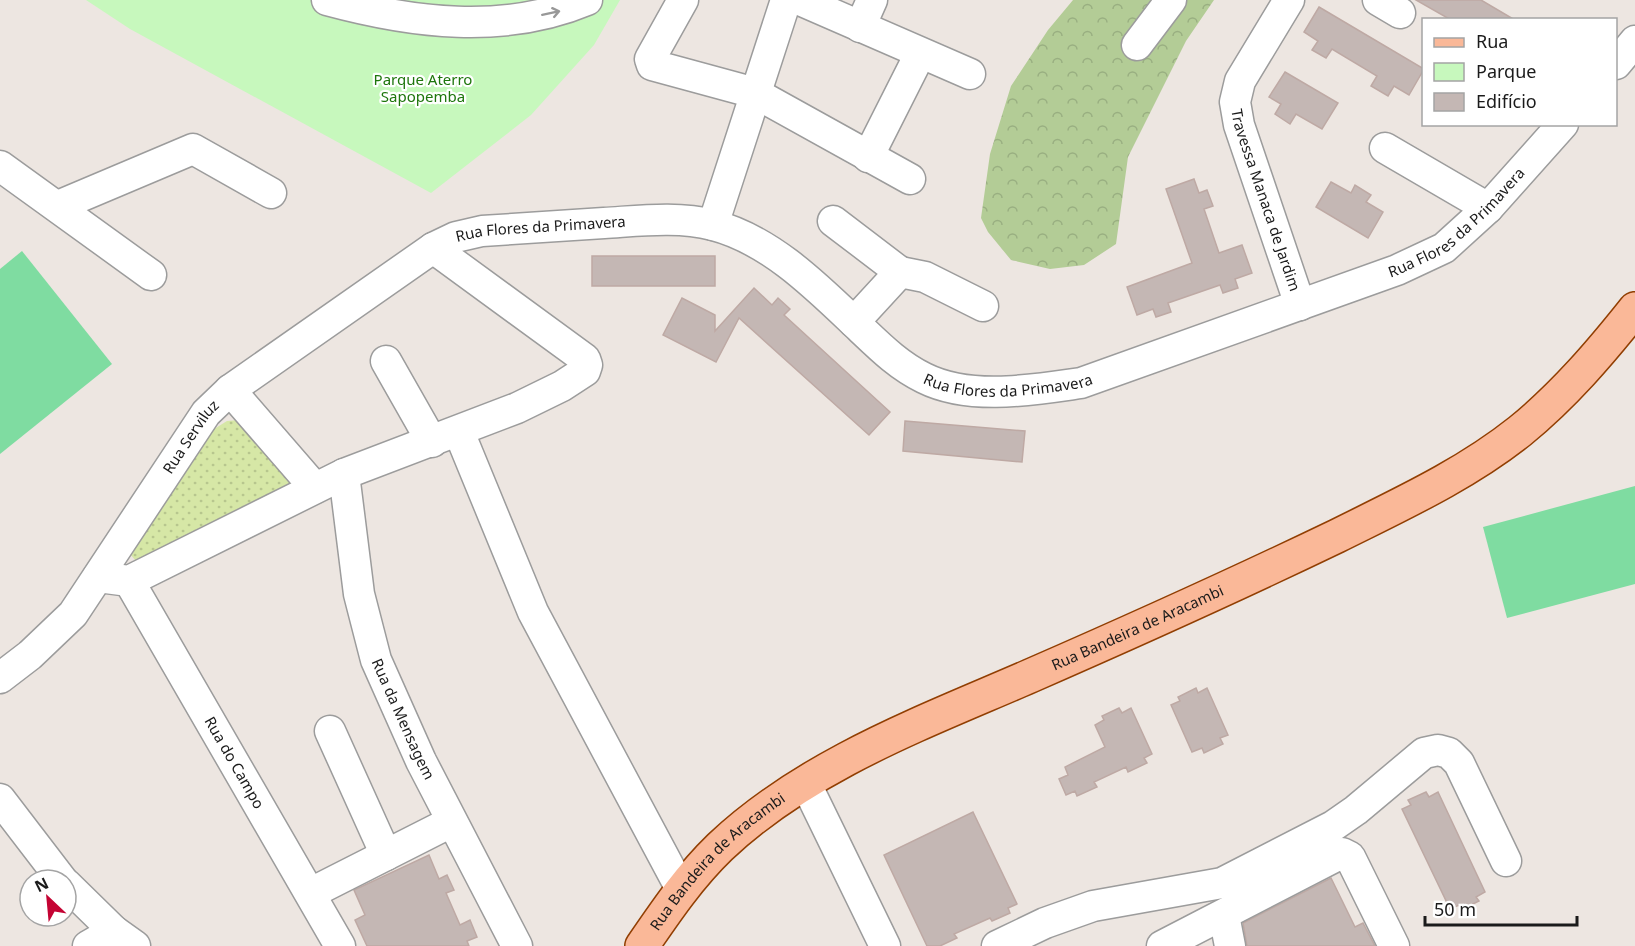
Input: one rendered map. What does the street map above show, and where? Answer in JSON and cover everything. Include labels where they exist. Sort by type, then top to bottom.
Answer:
[{"type":"main road","name":"Rua Bandeira de Aracambi","points":[[642,946],[681,889],[720,848],[750,821],[806,782],[880,741],[1213,597],[1407,502],[1475,462],[1524,427],[1569,386],[1635,309]]},
{"type":"street","points":[[327,0],[385,15],[429,21],[505,20],[556,13],[587,0]]},
{"type":"street","points":[[394,0],[448,3],[522,0]]},
{"type":"street","points":[[683,0],[650,59],[650,63],[755,93],[910,179]]},
{"type":"street","points":[[713,225],[786,0]]},
{"type":"street","points":[[800,0],[866,13],[920,54],[970,74]]},
{"type":"street","points":[[1137,45],[1171,0]]},
{"type":"street","name":"Travessa Manaca de Jardim","points":[[1289,0],[1240,81],[1235,102],[1239,125],[1300,304]]},
{"type":"street","points":[[1617,63],[1635,41]]},
{"type":"street","points":[[868,157],[920,54]]},
{"type":"street","name":"Rua Flores da Primavera","points":[[434,248],[456,237],[482,231],[662,220],[713,225],[770,250],[809,279],[895,360],[925,379],[958,388],[991,391],[1040,389],[1081,383],[1397,270],[1444,248],[1488,208],[1561,126]]},
{"type":"street","points":[[58,206],[193,148],[272,193]]},
{"type":"street","points":[[1385,148],[1488,208]]},
{"type":"street","points":[[0,166],[151,275]]},
{"type":"street","points":[[833,221],[900,272],[925,277],[982,306]]},
{"type":"street","points":[[98,577],[129,581],[344,474],[446,437],[562,386],[585,371],[587,364],[585,359],[434,248]]},
{"type":"street","name":"Rua Serviluz","points":[[0,678],[30,655],[73,614],[206,413],[230,390],[434,248]]},
{"type":"street","points":[[854,322],[900,272]]},
{"type":"street","points":[[386,361],[446,437],[533,612],[681,889]]},
{"type":"street","points":[[230,390],[315,488]]},
{"type":"street","name":"Rua da Mensagem","points":[[344,474],[359,594],[368,637],[421,761],[517,946]]},
{"type":"street","name":"Rua do Campo","points":[[129,581],[340,946]]},
{"type":"street","points":[[330,731],[386,855]]},
{"type":"street","points":[[997,946],[1045,923],[1093,906],[1221,883],[1333,826],[1356,810],[1413,760],[1424,753],[1438,750],[1449,753],[1459,763],[1506,861]]},
{"type":"street","points":[[806,782],[885,946]]},
{"type":"street","points":[[0,799],[53,868]]},
{"type":"street","points":[[311,893],[452,822]]},
{"type":"street","points":[[1162,946],[1338,854],[1346,854],[1394,946]]},
{"type":"street","points":[[1221,883],[1230,912],[1230,946]]},
{"type":"street","points":[[78,895],[124,938]]},
{"type":"street","points":[[87,946],[124,938]]},
{"type":"green space","name":"Parque Aterro Sapopemba","points":[[86,0],[620,0],[594,45],[531,115],[431,193],[130,29]]},
{"type":"green space","points":[[1073,0],[1214,0],[1186,41],[1128,157],[1116,244],[1084,265],[1050,269],[1011,260],[988,232],[981,218],[990,154],[1011,86],[1048,30]]},
{"type":"green space","points":[[22,251],[112,364],[0,454],[0,269]]},
{"type":"green space","points":[[239,420],[291,481],[291,486],[136,561],[130,554],[206,434],[227,421]]},
{"type":"green space","points":[[1635,486],[1635,584],[1507,618],[1483,527]]},
{"type":"building","points":[[1416,0],[1481,0],[1512,18],[1448,18]]},
{"type":"building","points":[[1319,7],[1422,68],[1422,72],[1409,95],[1394,86],[1388,96],[1371,86],[1377,76],[1332,49],[1326,58],[1312,50],[1318,41],[1304,32]]},
{"type":"building","points":[[1285,72],[1338,103],[1322,129],[1296,114],[1290,124],[1275,114],[1281,104],[1269,97]]},
{"type":"building","points":[[1194,179],[1199,193],[1207,190],[1213,206],[1204,209],[1219,253],[1242,245],[1252,273],[1235,279],[1238,288],[1223,293],[1220,285],[1168,303],[1171,312],[1156,317],[1153,309],[1137,315],[1127,287],[1192,263],[1166,189]]},
{"type":"building","points":[[1331,182],[1351,193],[1355,185],[1371,195],[1366,202],[1383,212],[1368,238],[1316,207]]},
{"type":"building","points":[[592,256],[715,256],[715,286],[592,286]]},
{"type":"building","points":[[754,288],[772,305],[778,298],[790,309],[784,315],[890,412],[869,435],[739,318],[716,362],[663,335],[682,298],[715,315],[715,331]]},
{"type":"building","points":[[905,421],[1025,431],[1022,462],[903,451]]},
{"type":"building","points":[[1196,688],[1198,693],[1207,688],[1228,735],[1220,738],[1223,744],[1204,753],[1202,748],[1192,752],[1171,705],[1180,701],[1178,697]]},
{"type":"building","points":[[1119,708],[1122,713],[1131,708],[1152,754],[1144,758],[1147,763],[1128,772],[1126,767],[1094,782],[1097,787],[1077,796],[1075,791],[1066,795],[1059,779],[1068,775],[1065,767],[1105,747],[1095,725],[1104,720],[1102,716]]},
{"type":"building","points":[[1426,792],[1429,797],[1438,792],[1485,892],[1476,897],[1479,901],[1461,910],[1459,905],[1450,909],[1402,809],[1411,805],[1408,800]]},
{"type":"building","points":[[973,812],[1017,904],[1008,908],[1010,913],[992,921],[990,918],[954,934],[957,938],[940,946],[927,946],[884,855]]},
{"type":"building","points":[[429,855],[439,879],[447,875],[454,890],[446,893],[460,925],[470,920],[477,937],[467,941],[469,946],[367,946],[355,920],[365,915],[354,890]]},
{"type":"building","points":[[1331,878],[1355,927],[1363,923],[1375,946],[1247,946],[1243,923]]}]
